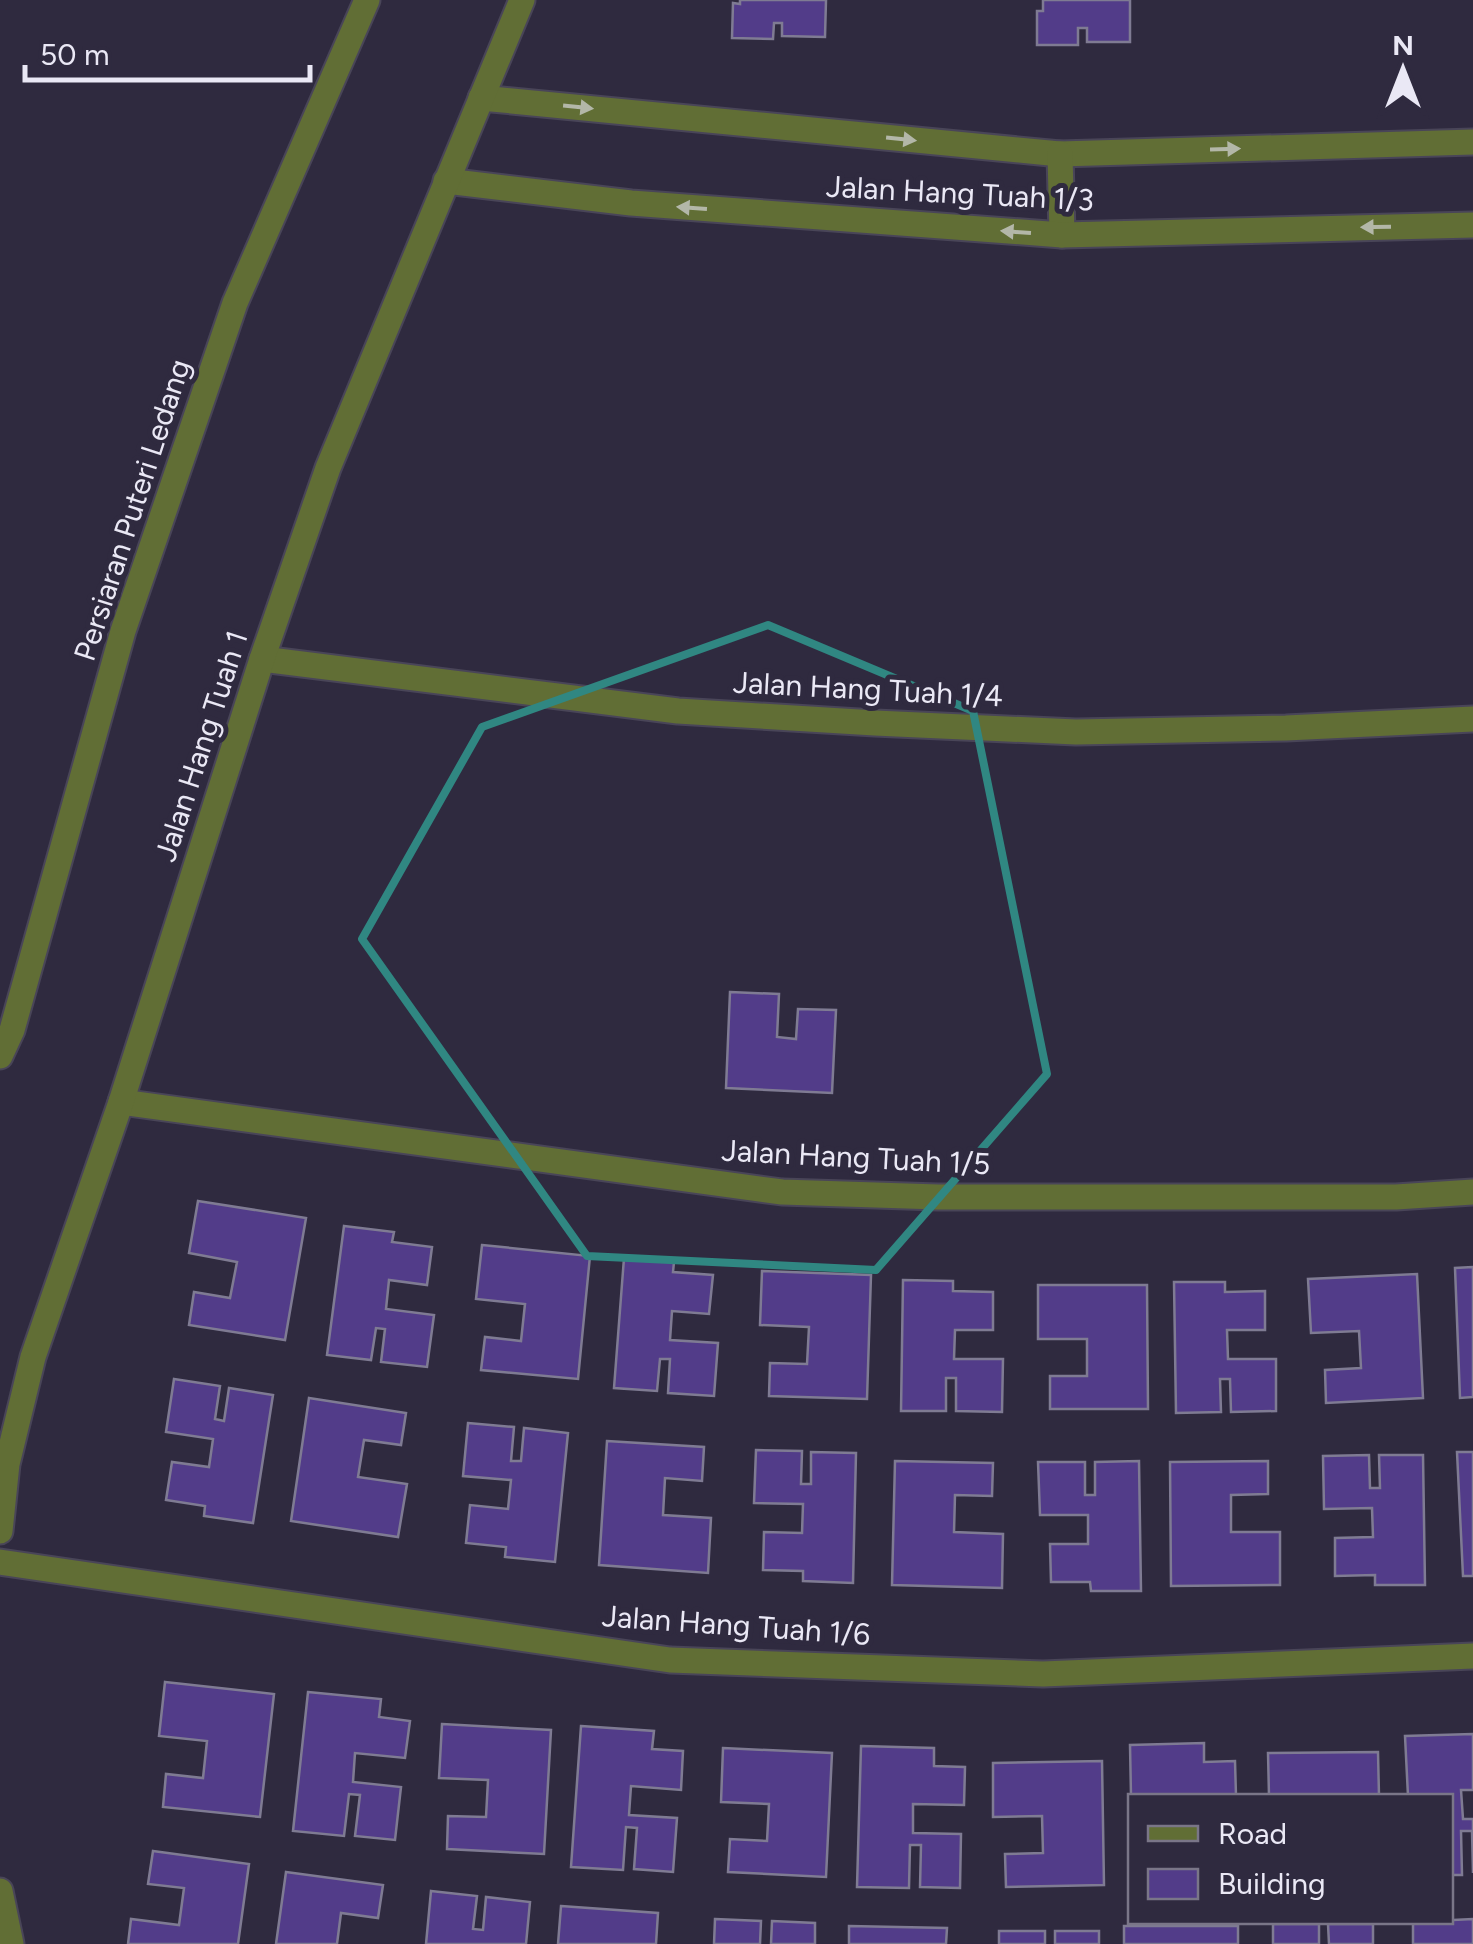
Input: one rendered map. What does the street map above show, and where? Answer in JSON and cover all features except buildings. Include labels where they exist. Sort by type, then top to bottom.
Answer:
[{"type":"street","name":"Persiaran Puteri Ledang","points":[[0,1056],[12,1030],[124,632],[235,304],[368,0]]},
{"type":"street","name":"Jalan Hang Tuah 1","points":[[0,1532],[8,1464],[33,1357],[122,1102],[262,659],[328,468],[522,0]]},
{"type":"street","name":"Jalan Hang Tuah 1/3","points":[[481,98],[1060,154],[1473,142]]},
{"type":"street","points":[[1060,154],[1062,236]]},
{"type":"street","name":"Jalan Hang Tuah 1/3","points":[[446,181],[631,203],[1062,236],[1473,225]]},
{"type":"street","name":"Jalan Hang Tuah 1/4","points":[[262,659],[678,711],[876,723],[1076,732],[1473,719]]},
{"type":"street","name":"Jalan Hang Tuah 1/5","points":[[122,1102],[782,1192],[938,1197],[1396,1197],[1473,1192]]},
{"type":"street","name":"Jalan Hang Tuah 1/6","points":[[0,1562],[670,1660],[1043,1674],[1473,1656]]},
{"type":"street","points":[[0,1890],[11,1944]]},
{"type":"highlighted area","points":[[768,625],[973,711],[1047,1074],[876,1270],[587,1256],[362,939],[482,727]]}]
